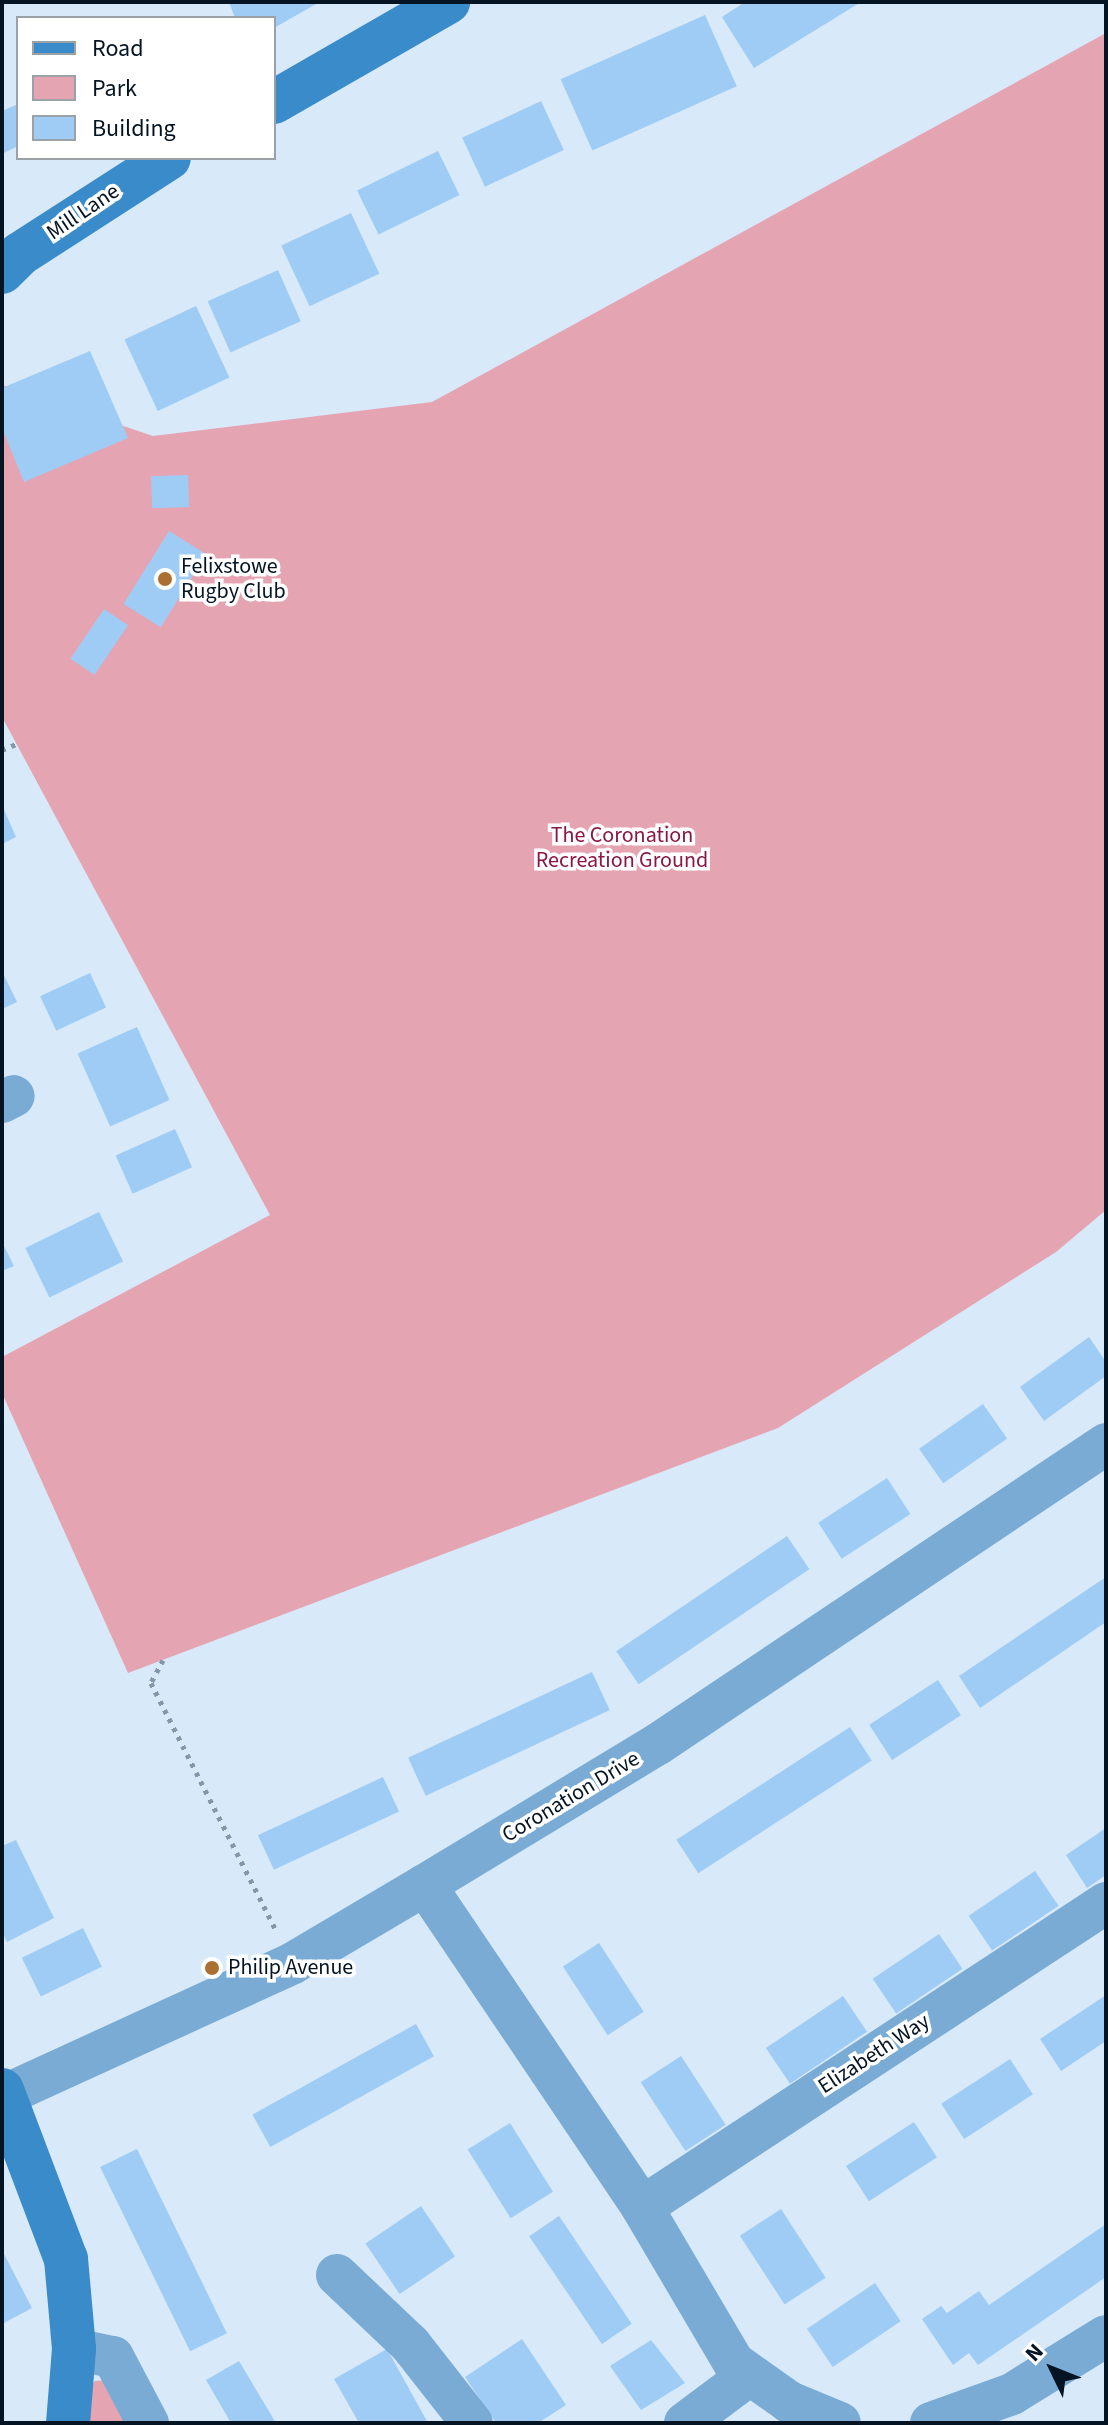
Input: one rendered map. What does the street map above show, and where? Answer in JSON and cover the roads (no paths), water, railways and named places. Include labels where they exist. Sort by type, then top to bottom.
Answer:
[{"type":"street","points":[[276,101],[448,2]]},
{"type":"street","name":"Mill Lane","points":[[2,272],[20,254],[166,160]]},
{"type":"street","name":"Coronation Drive","points":[[3,2093],[293,1963],[671,1736],[1106,1444]]},
{"type":"street","points":[[425,1885],[642,2207],[721,2344],[748,2376],[840,2423]]},
{"type":"street","name":"Elizabeth Way","points":[[642,2207],[1106,1903]]},
{"type":"street","points":[[3,2093],[14,2154],[66,2259],[74,2349],[68,2423]]},
{"type":"street","points":[[337,2275],[410,2344],[472,2423]]},
{"type":"street","points":[[931,2423],[1012,2394],[1106,2336]]},
{"type":"street","points":[[74,2349],[113,2357],[148,2423]]},
{"type":"street","points":[[685,2423],[748,2376]]},
{"type":"place","name":"Felixstowe Rugby Club","points":[[165,579]]},
{"type":"place","name":"Philip Avenue","points":[[212,1968]]},
{"type":"park label","name":"The Coronation Recreation Ground","points":[[622,848]]}]
